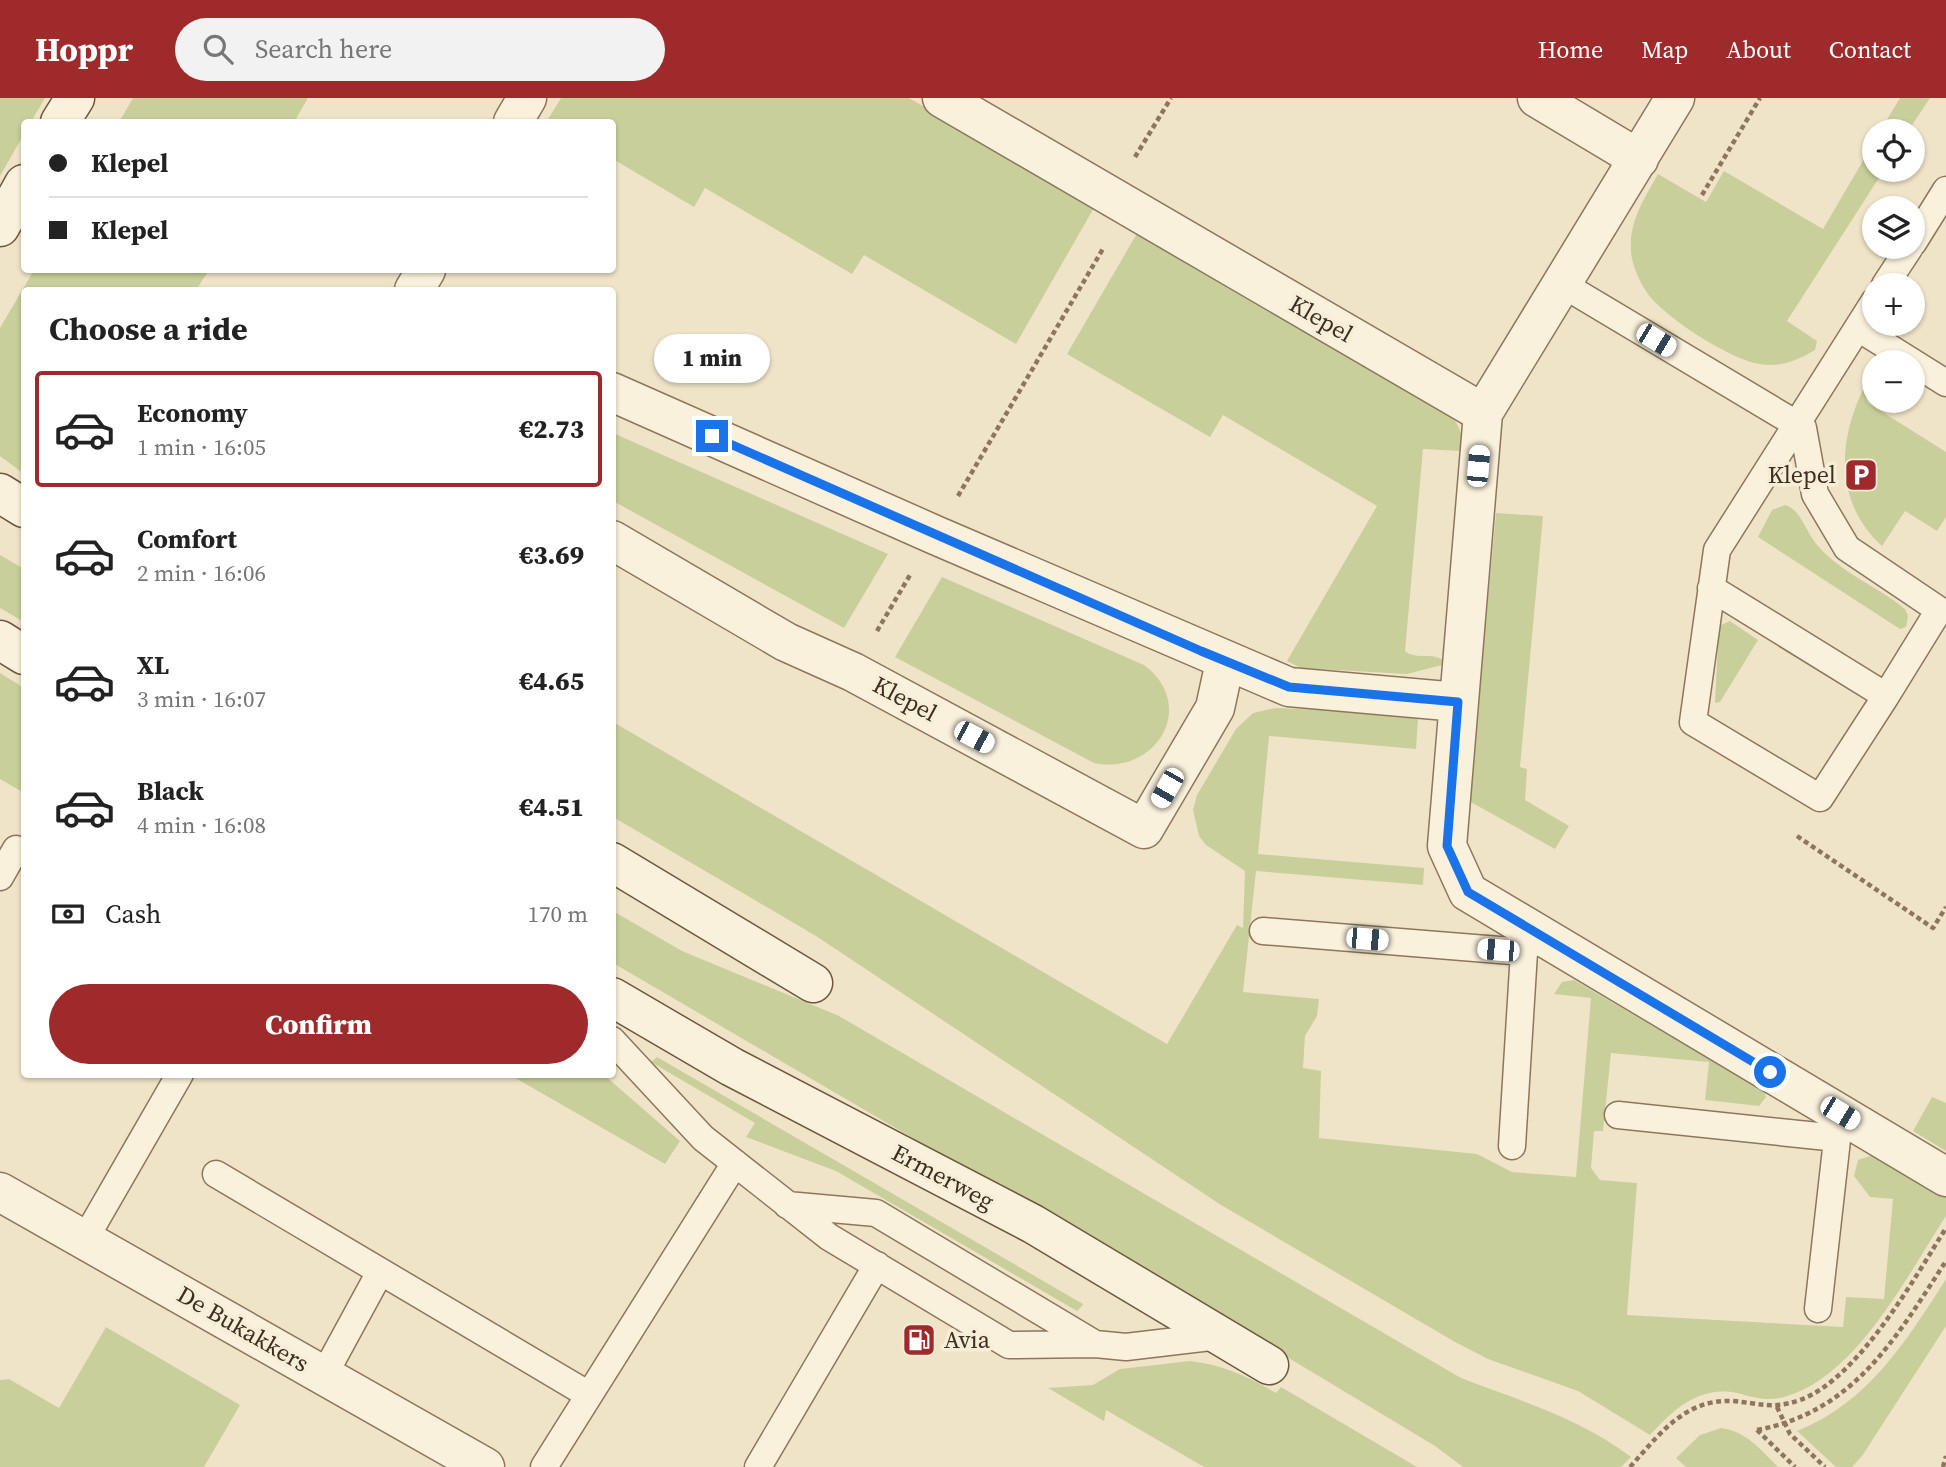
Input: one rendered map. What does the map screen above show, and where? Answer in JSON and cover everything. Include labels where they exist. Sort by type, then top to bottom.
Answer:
[{"type":"street","points":[[62,119],[75,98]]},
{"type":"street","points":[[515,119],[527,98]]},
{"type":"street","name":"Klepel","points":[[942,98],[1483,413]]},
{"type":"street","points":[[1537,98],[1639,159]]},
{"type":"street","points":[[1675,98],[1483,413],[1447,846],[1468,892],[1530,943],[1839,1126],[1946,1177]]},
{"type":"street","points":[[0,227],[21,189]]},
{"type":"street","points":[[616,394],[1226,662],[1289,687],[1458,702]]},
{"type":"street","points":[[0,493],[21,506]]},
{"type":"street","name":"Klepel","points":[[616,542],[786,642],[853,672],[1144,829],[1215,708],[1226,662]]},
{"type":"street","points":[[616,864],[813,983]]},
{"type":"street","name":"Ermerweg","points":[[616,999],[732,1067],[1032,1224],[1269,1366]]},
{"type":"street","name":"De Bukakkers","points":[[0,1192],[485,1467]]},
{"type":"lane","points":[[1938,221],[1946,190]]},
{"type":"lane","points":[[1562,284],[1796,423],[1803,428],[1815,494],[1847,548],[1943,605],[1820,798],[1693,722],[1717,550],[1796,423],[1862,322]]},
{"type":"lane","points":[[1858,328],[1946,383]]},
{"type":"lane","points":[[1711,588],[1886,696]]},
{"type":"lane","points":[[0,877],[16,849]]},
{"type":"lane","points":[[1263,931],[1530,943],[1512,1146]]},
{"type":"lane","points":[[616,1044],[703,1138],[787,1205],[829,1237],[1009,1345],[1095,1344],[1126,1347],[1219,1336]]},
{"type":"lane","points":[[85,1240],[178,1078]]},
{"type":"lane","points":[[1618,1115],[1839,1126],[1818,1309]]},
{"type":"lane","points":[[544,1467],[735,1163]]},
{"type":"lane","points":[[216,1174],[589,1395]]},
{"type":"lane","points":[[787,1205],[876,1213],[1095,1344]]},
{"type":"lane","points":[[758,1467],[877,1265]]},
{"type":"lane","points":[[324,1375],[380,1272]]},
{"type":"path","points":[[853,672],[935,535],[1120,202],[1171,98]]},
{"type":"path","points":[[1702,195],[1760,98]]},
{"type":"path","points":[[1798,785],[1788,830],[1933,928],[1946,907]]},
{"type":"path","points":[[1630,1467],[1665,1429],[1695,1406],[1734,1401],[1777,1407],[1815,1392],[1848,1365],[1901,1301],[1946,1228]]},
{"type":"path","points":[[1795,1467],[1757,1430],[1808,1415],[1846,1392],[1875,1363],[1946,1261]]},
{"type":"path","points":[[1777,1407],[1790,1434],[1825,1467]]},
{"type":"path","points":[[1942,1467],[1946,1455]]},
{"type":"green space","points":[[0,98],[45,98],[33,119],[21,119],[21,139],[0,176]]},
{"type":"green space","points":[[133,98],[308,98],[296,119],[121,119]]},
{"type":"green space","points":[[561,98],[909,98],[1095,206],[1016,344],[864,255],[852,274],[705,188],[694,207],[616,161],[616,119],[548,119]]},
{"type":"green space","points":[[1900,98],[1930,98],[1916,119],[1887,119]]},
{"type":"green space","points":[[1862,162],[1862,182],[1876,182],[1867,196],[1862,196],[1862,204],[1787,321],[1817,341],[1815,350],[1782,364],[1767,365],[1748,361],[1721,349],[1692,331],[1653,301],[1639,278],[1632,259],[1631,236],[1637,214],[1658,174],[1706,202],[1724,171],[1823,229]]},
{"type":"green space","points":[[1139,230],[1451,416],[1457,424],[1462,441],[1461,451],[1423,449],[1405,651],[1414,655],[1434,656],[1443,660],[1442,665],[1407,674],[1301,668],[1287,661],[1377,506],[1223,415],[1210,437],[1067,354]]},
{"type":"green space","points":[[32,273],[207,273],[198,287],[24,287]]},
{"type":"green space","points":[[21,292],[21,472],[0,456],[0,328]]},
{"type":"green space","points":[[1862,392],[1862,413],[1884,413],[1946,452],[1946,517],[1937,531],[1905,511],[1882,546],[1865,527],[1853,506],[1847,484],[1845,461],[1853,414]]},
{"type":"green space","points":[[616,434],[888,554],[844,628],[616,503]]},
{"type":"green space","points":[[1785,505],[1791,507],[1800,517],[1815,542],[1828,556],[1905,609],[1908,616],[1906,627],[1900,629],[1758,537],[1772,510]]},
{"type":"green space","points":[[1496,513],[1543,516],[1520,767],[1527,769],[1525,800],[1569,826],[1555,849],[1469,801]]},
{"type":"green space","points":[[0,555],[21,567],[21,620],[0,608]]},
{"type":"green space","points":[[942,577],[1144,665],[1160,682],[1168,699],[1168,717],[1162,734],[1151,749],[1135,759],[1116,764],[1094,763],[895,657]]},
{"type":"green space","points":[[1730,621],[1758,640],[1720,702],[1715,703],[1719,626]]},
{"type":"green space","points":[[0,673],[21,686],[21,791],[0,779]]},
{"type":"green space","points":[[1276,708],[1402,713],[1418,719],[1416,749],[1269,736],[1258,854],[1424,868],[1423,885],[1256,871],[1243,992],[1319,999],[1317,1016],[1305,1036],[1303,1068],[1321,1071],[1319,1138],[1477,1154],[1512,1172],[1576,1177],[1591,998],[1554,994],[1562,982],[1574,980],[1765,1092],[1766,1097],[1759,1106],[1705,1100],[1709,1062],[1611,1053],[1603,1131],[1594,1131],[1591,1168],[1600,1180],[1637,1183],[1627,1315],[1843,1327],[1846,1297],[1884,1299],[1893,1199],[1870,1197],[1854,1176],[1858,1160],[1873,1155],[1946,1196],[1946,1216],[1897,1294],[1857,1347],[1834,1369],[1810,1386],[1784,1397],[1760,1398],[1723,1391],[1699,1396],[1678,1409],[1650,1435],[1578,1391],[1488,1359],[1455,1342],[1221,1205],[816,936],[616,819],[616,724],[1167,1044],[1237,925],[1243,928],[1245,871],[1206,845],[1199,836],[1193,810],[1197,795],[1236,729],[1253,713]]},
{"type":"green space","points":[[616,913],[682,951],[839,1016],[1461,1378],[1571,1421],[1612,1443],[1631,1457],[1621,1467],[1463,1467],[1435,1446],[616,965]]},
{"type":"green space","points":[[657,1057],[1083,1305],[1077,1311],[836,1171],[746,1137],[755,1123],[651,1062]]},
{"type":"green space","points":[[515,1078],[607,1078],[680,1141],[665,1164]]},
{"type":"green space","points":[[1932,1097],[1946,1103],[1946,1151],[1913,1131]]},
{"type":"green space","points":[[1946,1279],[1946,1326],[1862,1456],[1852,1467],[1836,1467],[1797,1431],[1822,1419],[1865,1387],[1900,1347]]},
{"type":"green space","points":[[106,1327],[240,1405],[204,1467],[0,1467],[0,1380],[9,1379],[59,1408]]},
{"type":"green space","points":[[1190,1361],[1235,1372],[1276,1393],[1281,1387],[1417,1467],[1204,1467],[1106,1410],[1104,1421],[1048,1388],[1093,1385],[1120,1369]]},
{"type":"green space","points":[[1721,1428],[1746,1437],[1778,1467],[1686,1467],[1676,1458],[1700,1435]]},
{"type":"place","name":"Klepel","points":[[1861,475]]},
{"type":"place","name":"Avia","points":[[919,1340]]},
{"type":"route","points":[[712,436],[1226,662],[1289,687],[1458,702],[1447,846],[1468,892],[1770,1072]]}]
